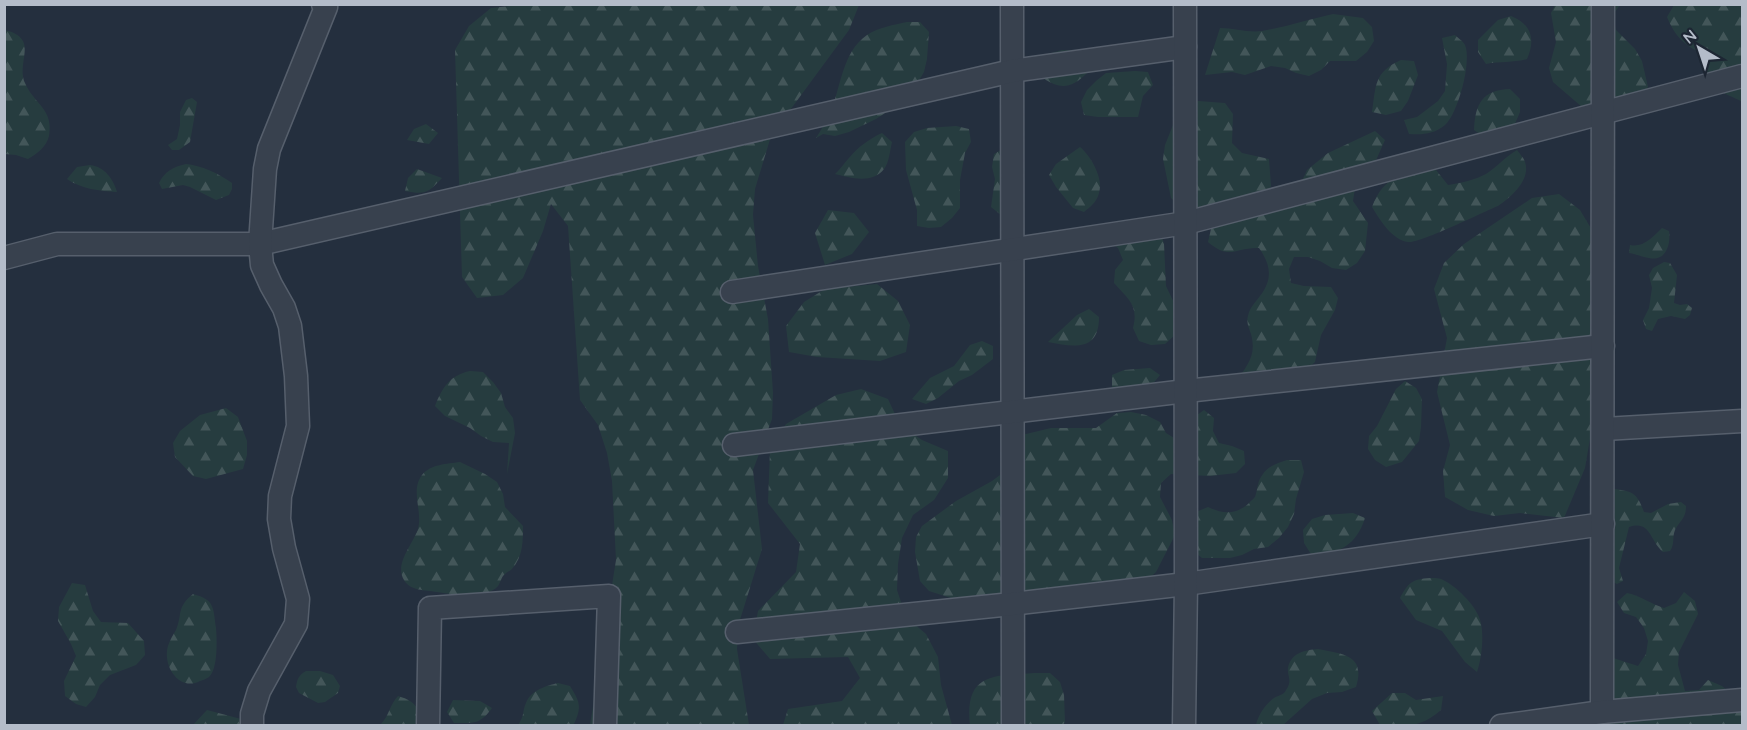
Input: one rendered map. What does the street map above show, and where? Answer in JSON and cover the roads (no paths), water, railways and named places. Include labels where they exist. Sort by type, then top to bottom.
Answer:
[{"type":"street","points":[[252,726],[252,714],[259,691],[296,624],[298,599],[284,548],[279,519],[280,496],[298,426],[296,376],[290,326],[284,308],[262,265],[260,244],[265,169],[269,149],[326,7],[323,4]]},
{"type":"street","points":[[1012,4],[1012,726]]},
{"type":"street","points":[[1184,726],[1186,584],[1185,4]]},
{"type":"street","points":[[1602,712],[1603,4]]},
{"type":"street","points":[[4,258],[57,244],[260,244],[1012,71],[1185,47]]},
{"type":"street","points":[[732,292],[1186,224],[1743,76]]},
{"type":"street","points":[[734,445],[1186,391],[1604,346]]},
{"type":"street","points":[[1604,429],[1743,421]]},
{"type":"street","points":[[737,632],[1186,584],[1603,524]]},
{"type":"street","points":[[428,726],[430,608],[609,596],[605,726]]},
{"type":"street","points":[[1501,726],[1602,712],[1743,699]]}]
